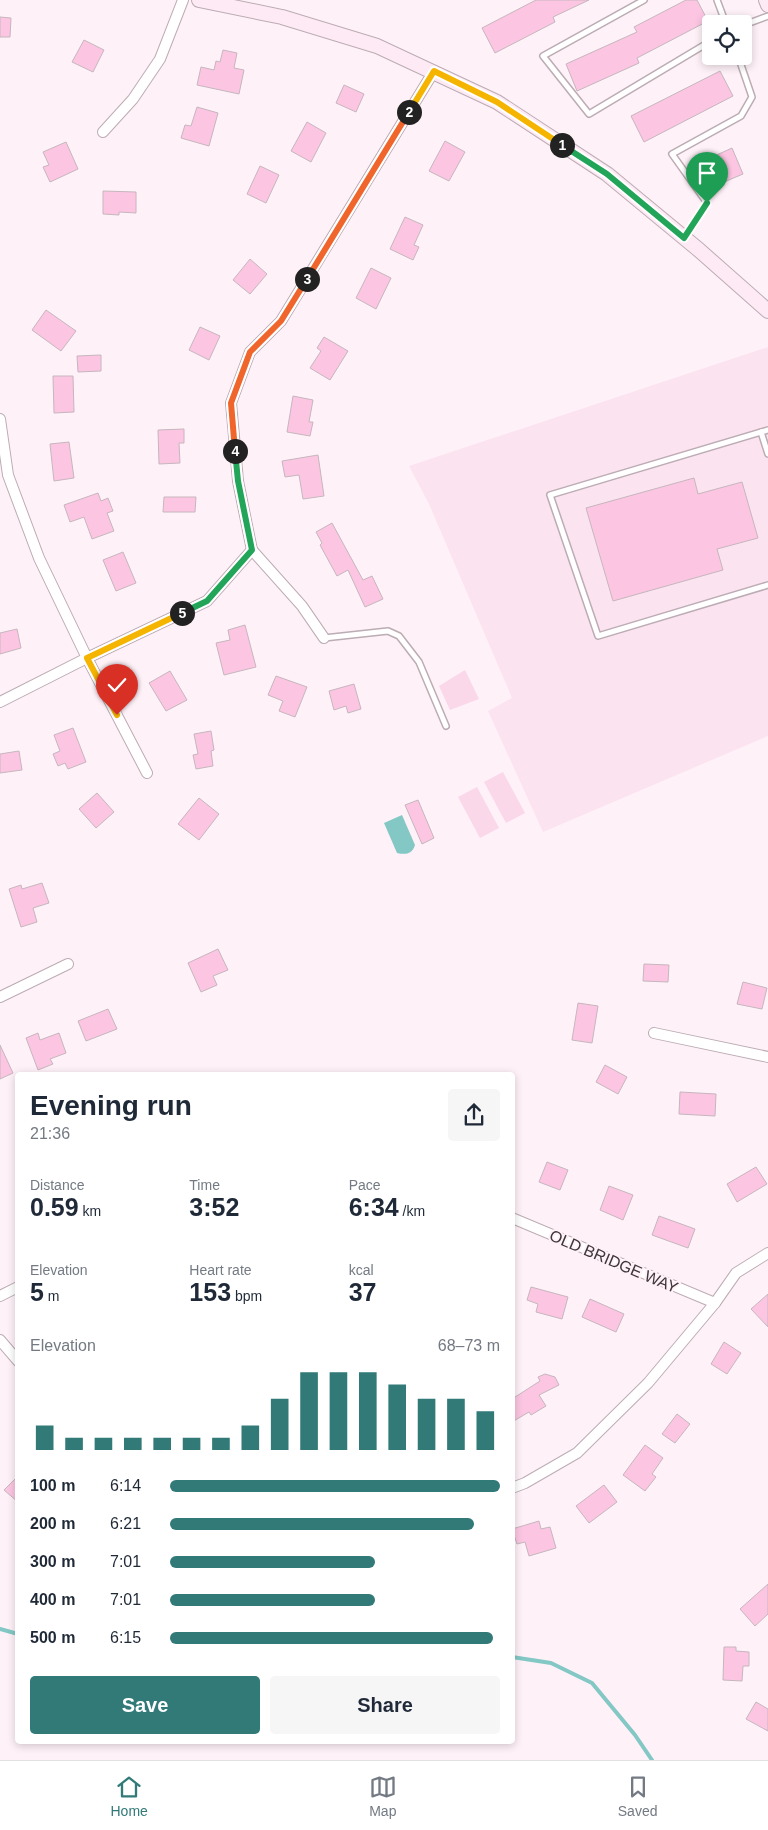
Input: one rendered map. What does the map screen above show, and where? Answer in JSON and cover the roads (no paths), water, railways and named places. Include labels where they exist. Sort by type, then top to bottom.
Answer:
[{"type":"street","points":[[103,132],[133,99],[160,59],[183,0]]},
{"type":"street","points":[[198,0],[291,20],[377,46],[497,102],[607,174],[768,311]]},
{"type":"street","points":[[766,0],[768,5]]},
{"type":"street","points":[[324,638],[302,606],[252,550],[238,481],[231,403],[250,352],[281,321],[434,71]]},
{"type":"street","points":[[0,419],[8,475],[39,558],[87,658],[147,773]]},
{"type":"street","points":[[0,702],[207,601],[252,550]]},
{"type":"street","points":[[0,997],[68,964]]},
{"type":"street","points":[[654,1033],[768,1057]]},
{"type":"street","name":"OLD BRIDGE WAY","points":[[515,1219],[715,1303]]},
{"type":"street","points":[[515,1487],[577,1453],[648,1383],[715,1303],[736,1273],[768,1253]]},
{"type":"street","points":[[0,1296],[15,1288]]},
{"type":"street","points":[[0,1340],[15,1358]]},
{"type":"lane","points":[[644,0],[543,56],[589,114],[702,46]]},
{"type":"lane","points":[[717,0],[723,15]]},
{"type":"lane","points":[[752,22],[768,16]]},
{"type":"lane","points":[[684,238],[707,203],[672,154],[741,116],[752,97],[741,65]]},
{"type":"lane","points":[[768,430],[550,495],[598,636],[768,585]]},
{"type":"lane","points":[[761,432],[768,454]]},
{"type":"lane","points":[[324,638],[388,632],[399,636],[418,662],[446,726]]},
{"type":"water","points":[[402,815],[415,845],[406,854],[397,853],[384,823]]},
{"type":"waterway","points":[[0,1629],[15,1633]]},
{"type":"waterway","points":[[515,1657],[551,1663],[592,1683],[635,1735],[652,1760]]}]
